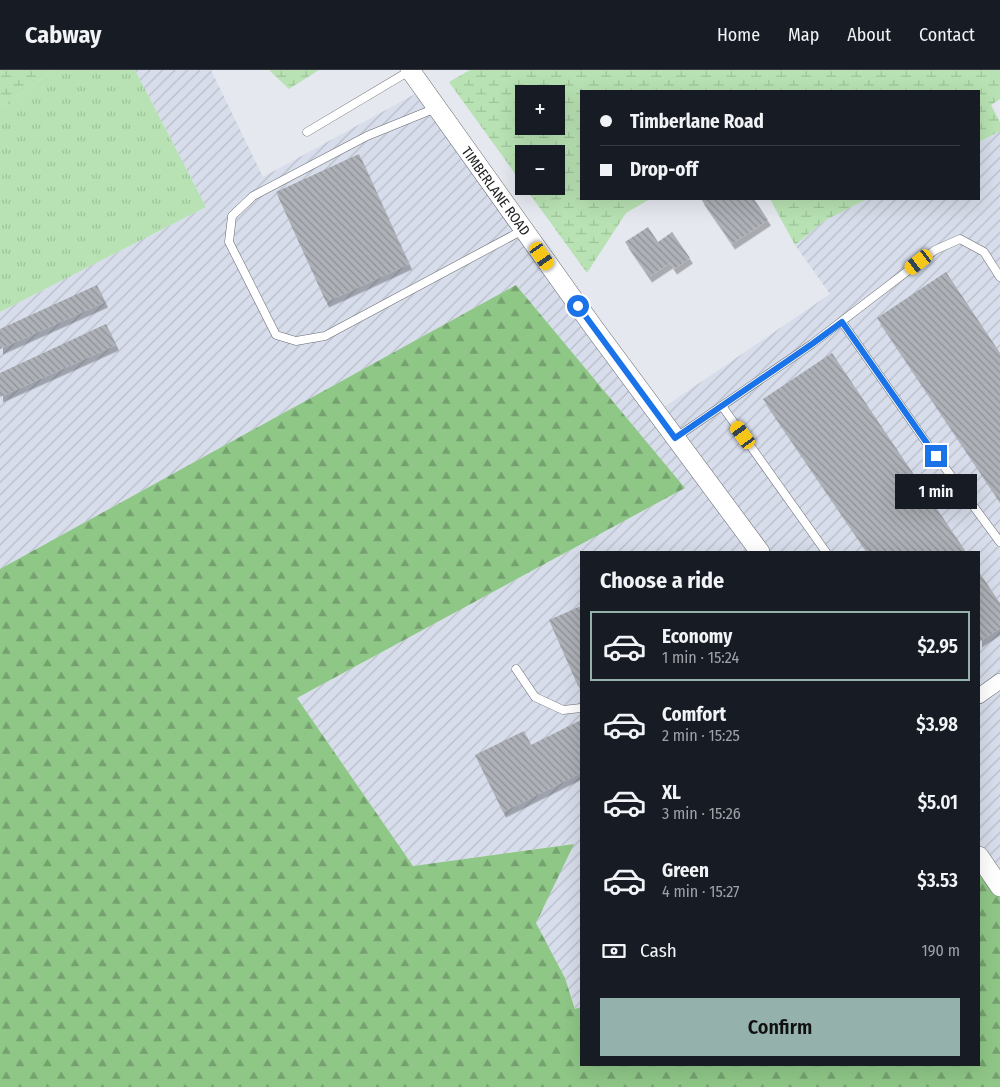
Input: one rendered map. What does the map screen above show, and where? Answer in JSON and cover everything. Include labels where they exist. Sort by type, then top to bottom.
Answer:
[{"type":"street","name":"TIMBERLANE ROAD","points":[[410,70],[523,230],[759,551]]},
{"type":"street","points":[[980,695],[1000,681]]},
{"type":"street","points":[[980,857],[1000,887]]},
{"type":"lane","points":[[307,132],[410,70]]},
{"type":"lane","points":[[436,108],[349,145],[253,196],[232,216],[229,242],[276,335],[296,341],[325,336],[523,230]]},
{"type":"lane","points":[[675,438],[812,344],[935,250],[960,239],[984,252],[1000,277]]},
{"type":"lane","points":[[842,322],[926,442],[1000,542]]},
{"type":"lane","points":[[722,406],[825,551]]},
{"type":"lane","points":[[516,669],[536,697],[563,710],[580,708]]},
{"type":"shaded area","points":[[135,70],[211,70],[263,177],[426,88],[657,412],[830,294],[795,245],[824,221],[865,200],[980,200],[980,141],[1000,131],[1000,888],[980,860],[980,551],[580,551],[580,1008],[576,1010],[565,978],[536,923],[573,844],[413,866],[297,698],[685,488],[516,285],[0,569],[0,312],[206,207]]},
{"type":"green space","points":[[0,70],[54,70],[0,108]]},
{"type":"green space","points":[[54,70],[135,70],[206,207],[0,312],[0,108]]},
{"type":"green space","points":[[269,70],[319,70],[289,89]]},
{"type":"green space","points":[[470,70],[1000,70],[1000,99],[991,105],[1000,122],[1000,131],[980,141],[980,90],[580,90],[580,200],[648,200],[626,213],[587,273],[531,195],[565,195],[565,145],[515,145],[515,174],[449,82]]},
{"type":"green space","points":[[771,200],[865,200],[824,221],[795,245]]},
{"type":"green space","points":[[516,285],[685,488],[297,698],[413,866],[574,844],[536,923],[565,978],[575,1009],[580,1007],[580,1066],[980,1066],[980,860],[1000,888],[1000,1087],[0,1087],[0,569]]},
{"type":"building","points":[[359,154],[409,264],[326,302],[276,192]]},
{"type":"building","points":[[702,200],[755,200],[768,220],[732,244]]},
{"type":"building","points":[[648,227],[658,242],[672,232],[690,258],[674,269],[670,263],[649,277],[625,242]]},
{"type":"building","points":[[946,272],[1000,353],[1000,502],[877,318]]},
{"type":"building","points":[[97,285],[105,302],[0,349],[0,329]]},
{"type":"building","points":[[106,324],[116,345],[0,397],[0,373]]},
{"type":"building","points":[[832,353],[965,551],[866,551],[763,399]]},
{"type":"building","points":[[980,573],[1000,603],[1000,628],[980,641]]},
{"type":"building","points":[[580,606],[580,685],[578,686],[549,620]]},
{"type":"building","points":[[580,720],[580,774],[503,812],[475,755],[524,731],[531,745]]},
{"type":"route","points":[[578,306],[675,438],[842,322],[936,456]]}]
